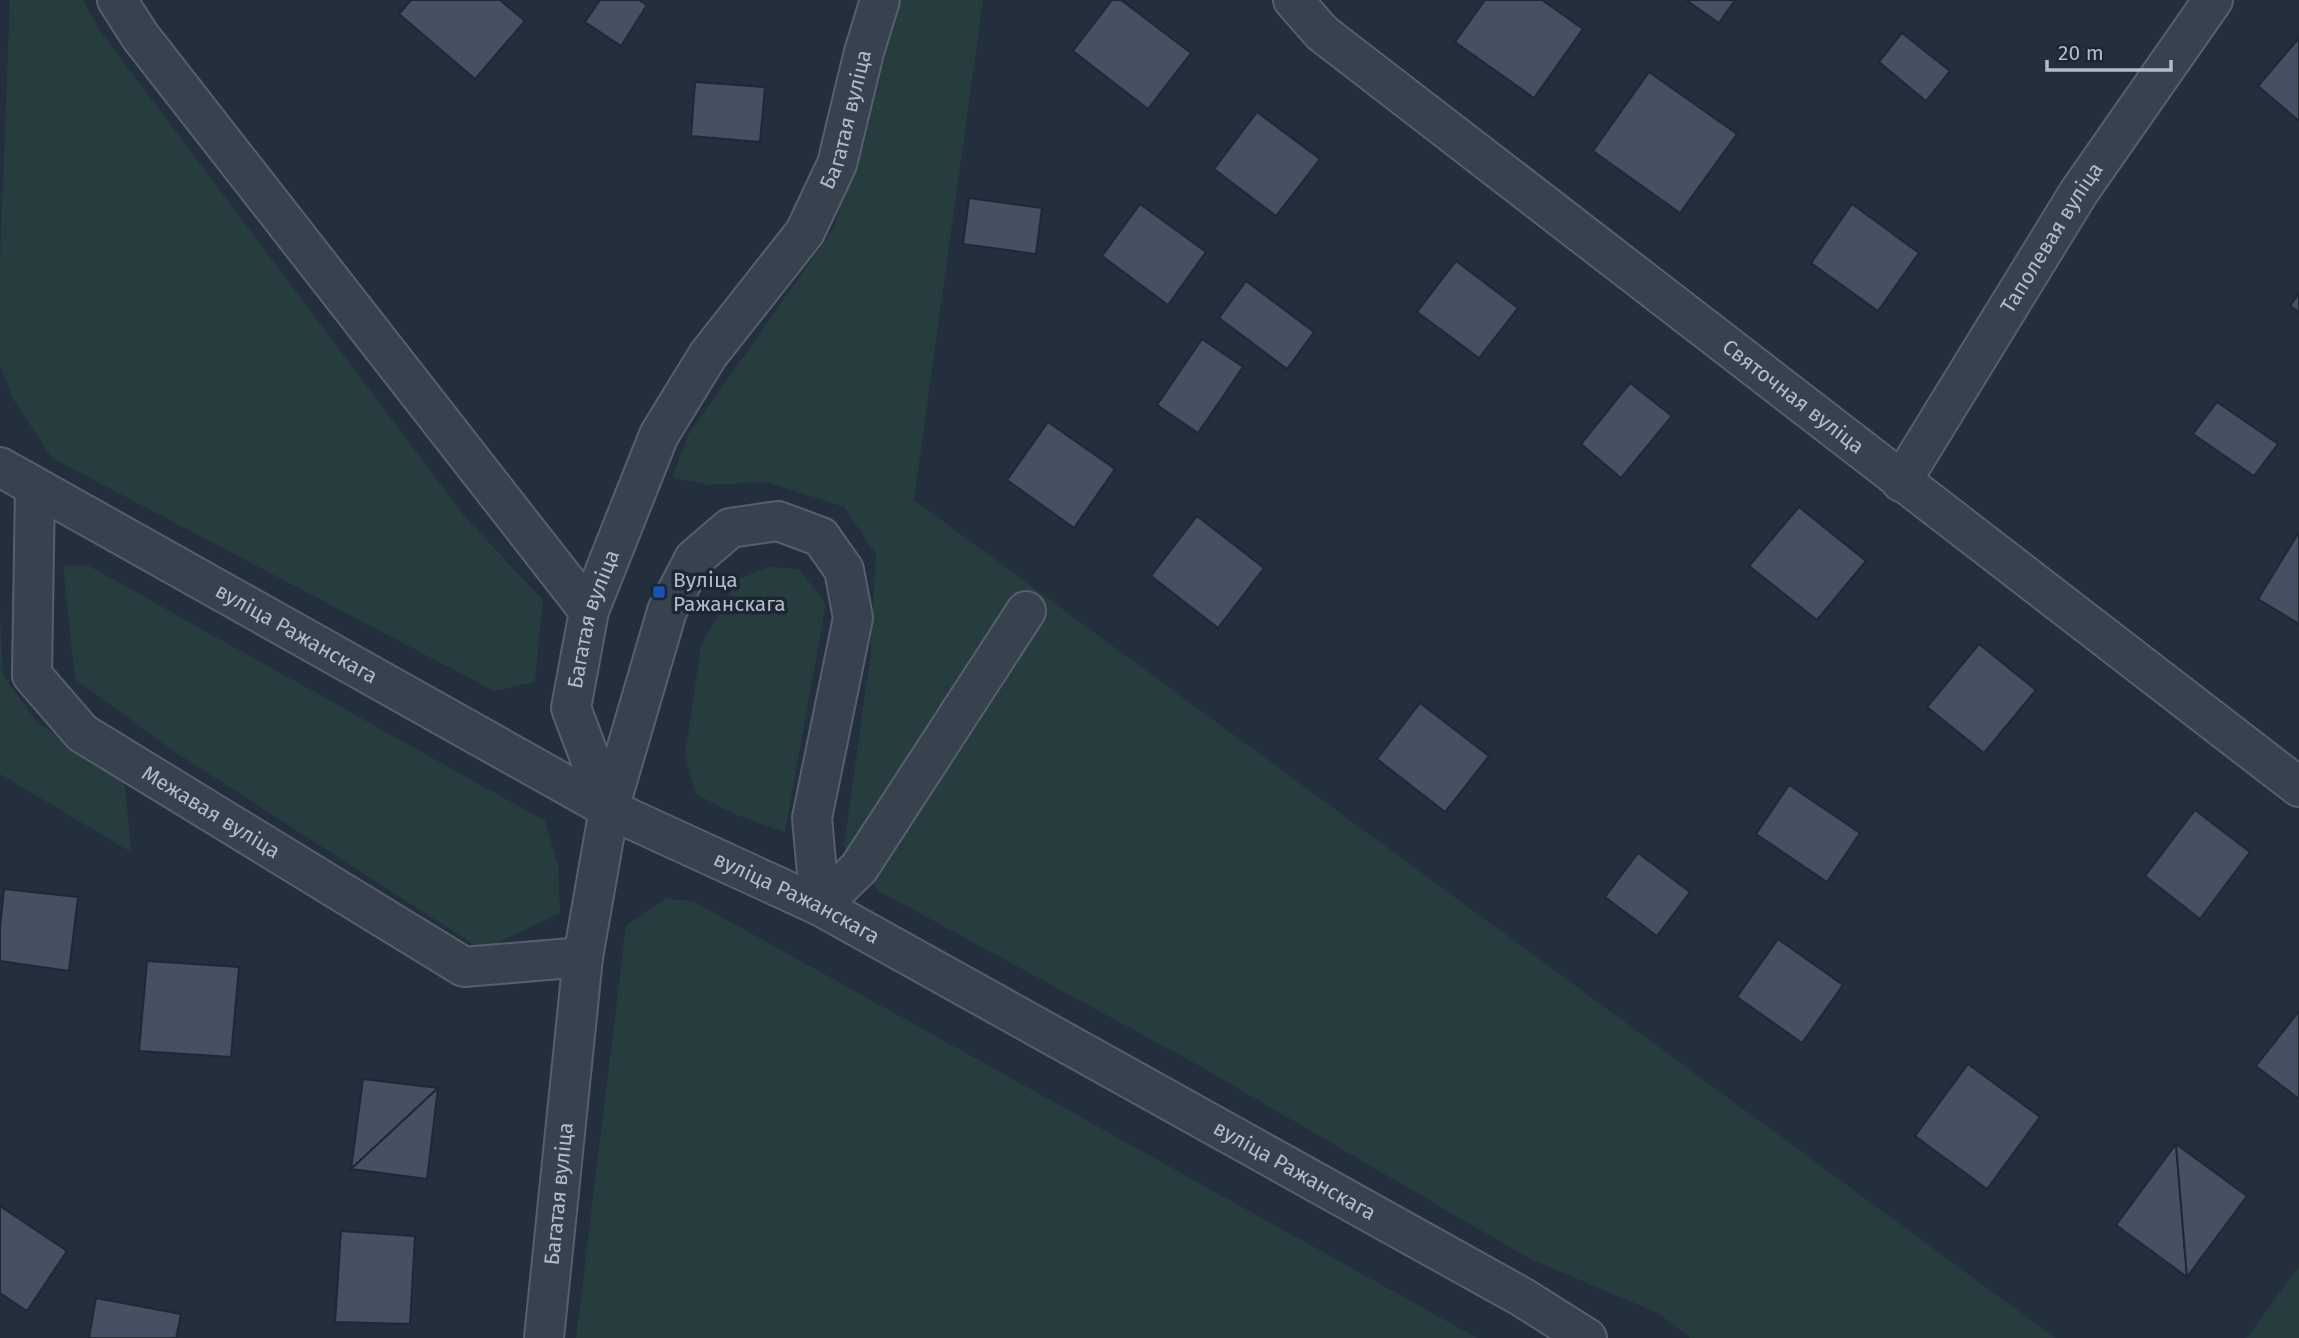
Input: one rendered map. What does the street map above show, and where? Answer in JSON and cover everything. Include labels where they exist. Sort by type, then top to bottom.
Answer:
[{"type":"street","points":[[117,0],[140,36],[589,611]]},
{"type":"street","name":"Багатая вуліца","points":[[544,1338],[583,957],[610,809],[571,708],[589,611],[659,435],[708,355],[805,232],[837,163],[880,0]]},
{"type":"street","name":"Святочная вуліца","points":[[1293,0],[1322,33],[2299,787]]},
{"type":"street","name":"Таполевая вуліца","points":[[1901,482],[2078,192],[2213,0]]},
{"type":"street","name":"вуліца Ражанскага","points":[[0,467],[610,809],[820,906],[1510,1290],[1587,1338]]},
{"type":"street","name":"Межавая вуліца","points":[[36,487],[32,675],[82,733],[464,967],[583,957]]},
{"type":"street","points":[[610,809],[667,611],[694,559],[730,528],[778,521],[821,537],[844,570],[853,618],[812,818],[820,906]]},
{"type":"street","points":[[820,906],[859,868],[1026,611]]},
{"type":"green space","points":[[10,0],[83,0],[100,31],[466,518],[543,600],[535,682],[494,691],[52,458],[13,399],[0,365],[0,262]]},
{"type":"green space","points":[[900,0],[983,0],[914,500],[2055,1338],[1690,1338],[1658,1313],[1528,1258],[1198,1065],[879,891],[844,846],[870,658],[876,554],[844,507],[767,482],[707,485],[672,477],[688,435],[834,228]]},
{"type":"green space","points":[[63,565],[89,566],[545,821],[558,865],[560,913],[482,950],[175,752],[75,679]]},
{"type":"green space","points":[[769,567],[799,569],[826,604],[785,832],[734,814],[696,794],[685,755],[701,646],[737,580]]},
{"type":"green space","points":[[0,613],[3,676],[37,722],[125,785],[131,852],[0,774]]},
{"type":"green space","points":[[666,898],[695,902],[1477,1338],[576,1338],[626,926]]},
{"type":"green space","points":[[2299,1266],[2299,1338],[2247,1338]]},
{"type":"building","points":[[411,0],[500,0],[525,21],[475,79],[399,14]]},
{"type":"building","points":[[600,0],[639,0],[647,5],[621,46],[585,22]]},
{"type":"building","points":[[1112,0],[1121,0],[1191,53],[1148,109],[1073,51]]},
{"type":"building","points":[[1485,0],[1542,0],[1583,29],[1534,98],[1455,42]]},
{"type":"building","points":[[1686,0],[1735,0],[1719,23]]},
{"type":"building","points":[[1902,33],[1950,71],[1926,101],[1879,62]]},
{"type":"building","points":[[2299,38],[2299,121],[2258,86]]},
{"type":"building","points":[[1649,72],[1737,134],[1680,213],[1593,151]]},
{"type":"building","points":[[695,82],[765,87],[760,142],[691,136]]},
{"type":"building","points":[[1257,112],[1320,159],[1276,216],[1214,169]]},
{"type":"building","points":[[969,198],[1042,208],[1036,254],[963,244]]},
{"type":"building","points":[[1140,204],[1206,252],[1168,305],[1102,256]]},
{"type":"building","points":[[1852,204],[1919,253],[1878,311],[1811,263]]},
{"type":"building","points":[[1456,261],[1518,308],[1479,358],[1417,312]]},
{"type":"building","points":[[1246,281],[1314,332],[1287,369],[1219,318]]},
{"type":"building","points":[[2299,293],[2299,312],[2290,306]]},
{"type":"building","points":[[1202,339],[1243,367],[1198,433],[1157,405]]},
{"type":"building","points":[[1630,383],[1672,416],[1621,478],[1581,444]]},
{"type":"building","points":[[2217,402],[2278,444],[2254,476],[2193,434]]},
{"type":"building","points":[[1048,422],[1115,469],[1074,528],[1007,480]]},
{"type":"building","points":[[1799,507],[1866,561],[1817,620],[1749,566]]},
{"type":"building","points":[[1197,516],[1264,568],[1218,628],[1151,576]]},
{"type":"building","points":[[2299,532],[2299,624],[2258,599]]},
{"type":"building","points":[[1979,644],[2036,690],[1984,753],[1927,707]]},
{"type":"building","points":[[1420,703],[1489,756],[1445,812],[1377,759]]},
{"type":"building","points":[[1789,785],[1860,833],[1827,882],[1756,834]]},
{"type":"building","points":[[2195,810],[2250,852],[2200,919],[2145,876]]},
{"type":"building","points":[[1638,853],[1690,892],[1657,936],[1605,897]]},
{"type":"building","points":[[4,889],[78,897],[69,971],[0,961]]},
{"type":"building","points":[[1778,939],[1843,985],[1802,1043],[1737,997]]},
{"type":"building","points":[[147,961],[239,967],[231,1057],[139,1051]]},
{"type":"building","points":[[2299,1011],[2299,1099],[2256,1066]]},
{"type":"building","points":[[1968,1064],[2040,1117],[1987,1189],[1915,1136]]},
{"type":"building","points":[[363,1079],[438,1088],[351,1169]]},
{"type":"building","points":[[438,1088],[427,1179],[351,1169]]},
{"type":"building","points":[[2176,1144],[2187,1277],[2116,1225]]},
{"type":"building","points":[[2176,1144],[2247,1196],[2187,1277]]},
{"type":"building","points":[[0,1206],[67,1251],[27,1311],[0,1293]]},
{"type":"building","points":[[341,1231],[415,1236],[410,1324],[335,1322]]},
{"type":"building","points":[[96,1298],[181,1314],[176,1338],[89,1338]]},
{"type":"place","name":"Вуліца Ражанскага","points":[[659,592]]}]
